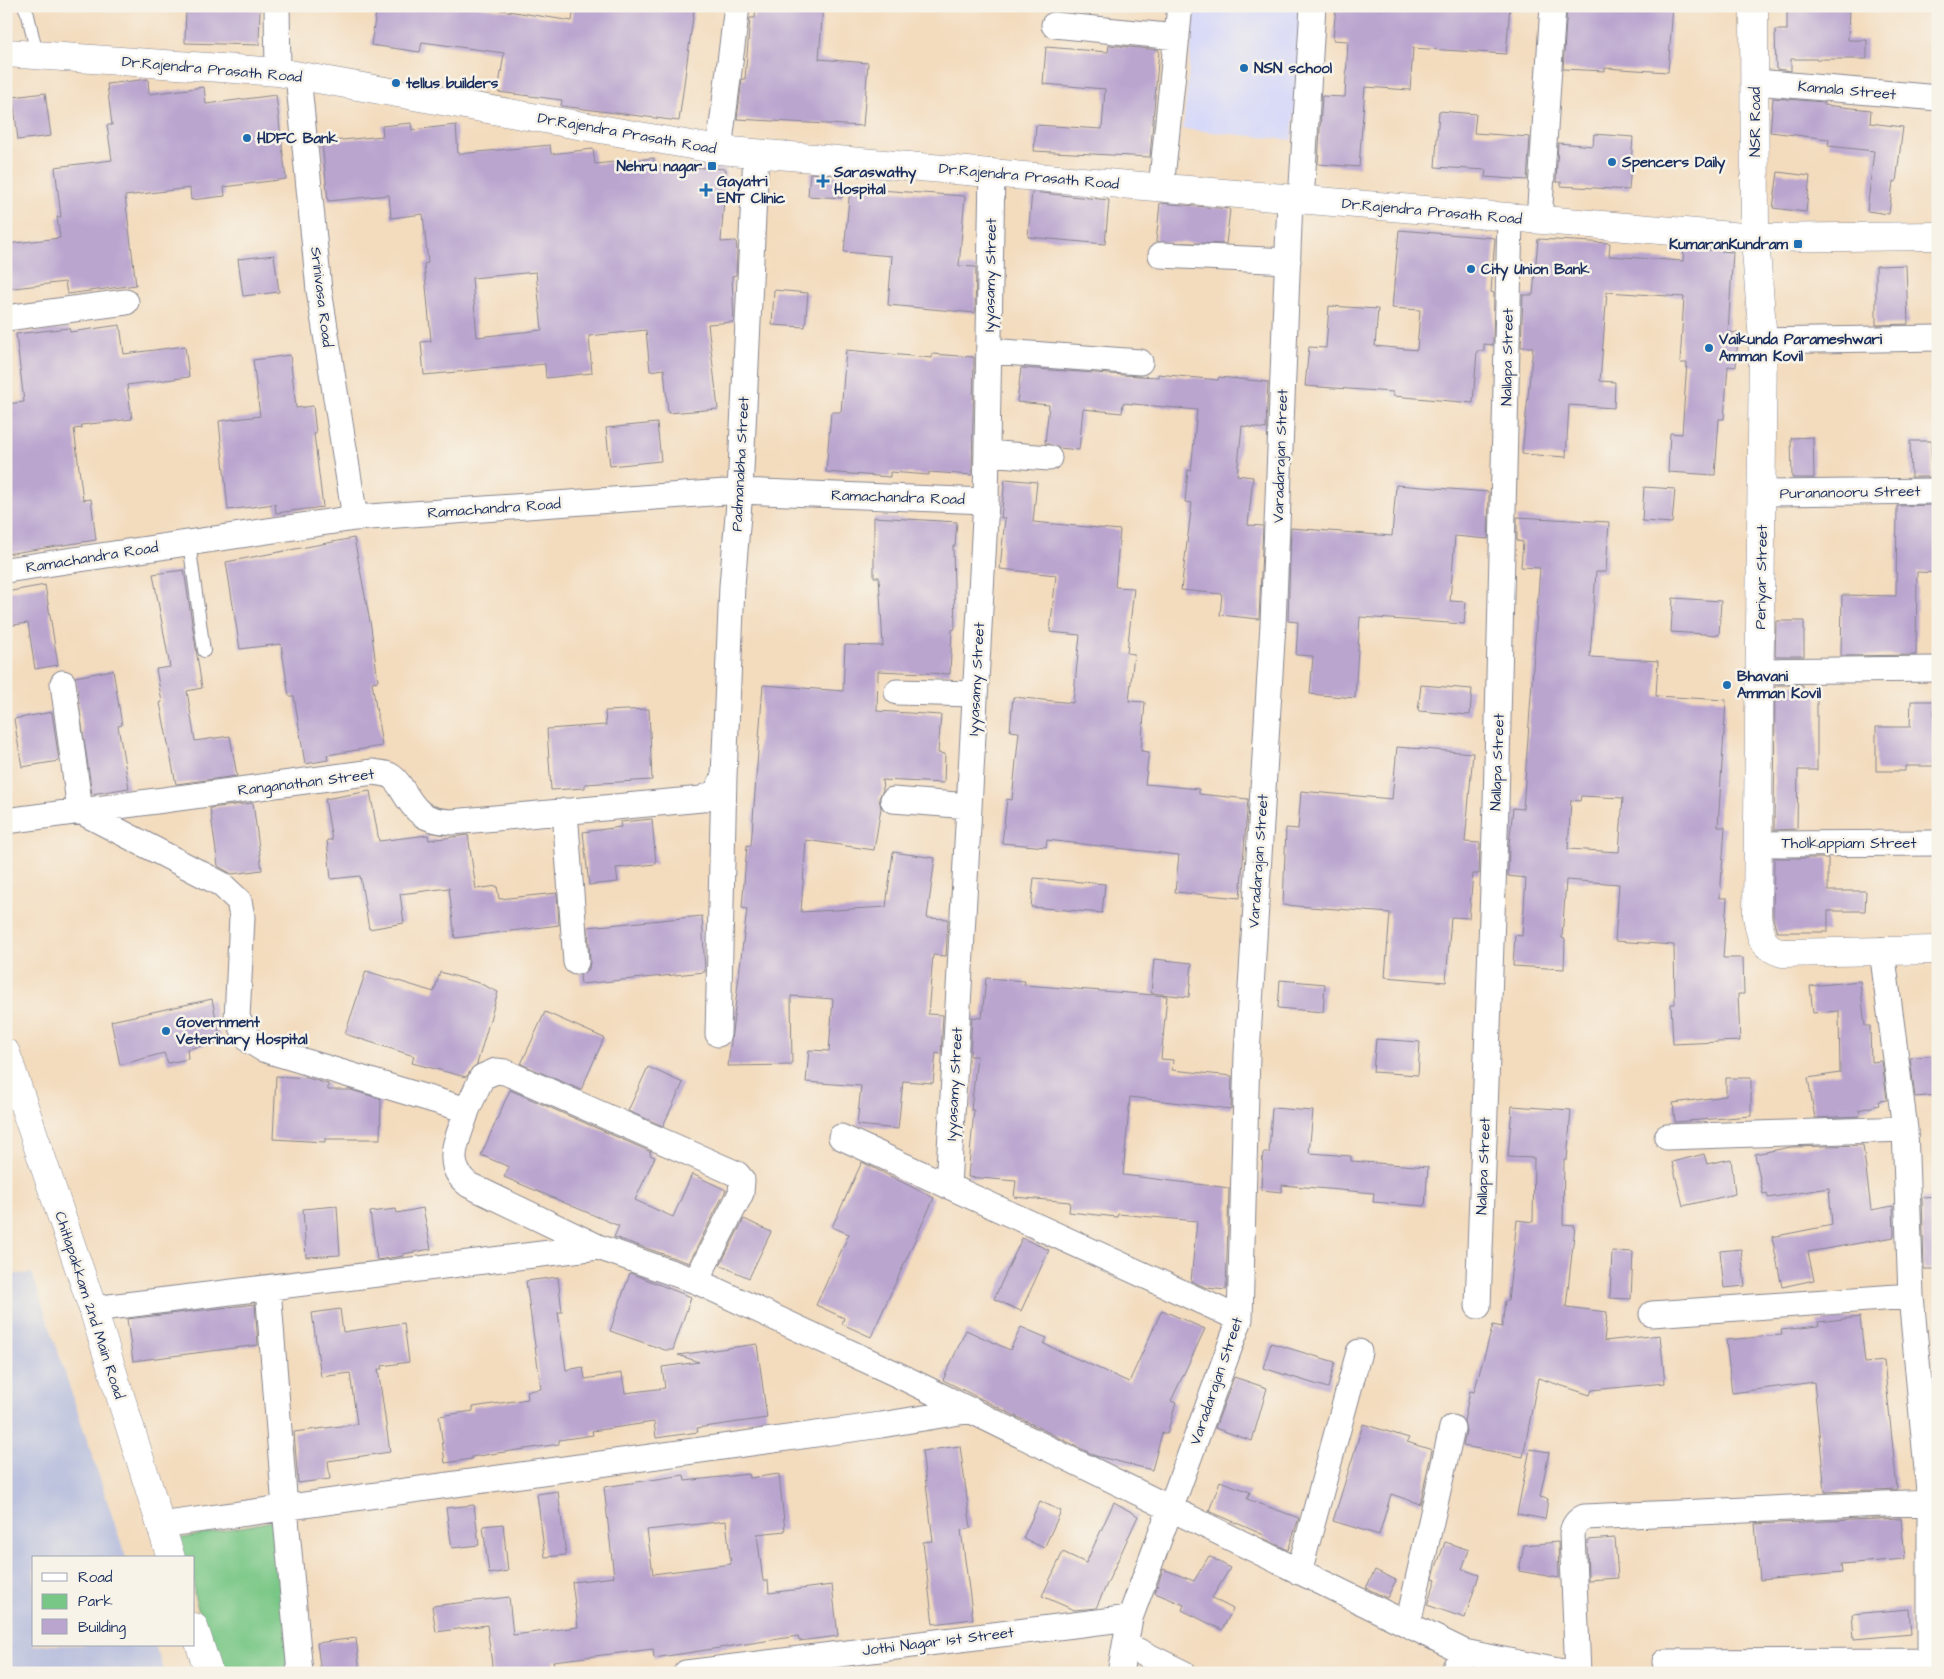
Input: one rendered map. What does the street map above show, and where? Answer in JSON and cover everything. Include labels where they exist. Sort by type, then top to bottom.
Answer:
[{"type":"street","name":"Srinivasa Road","points":[[277,6],[355,518]]},
{"type":"street","points":[[719,150],[737,6]]},
{"type":"street","points":[[1161,188],[1180,6]]},
{"type":"street","name":"Varadarajan Street","points":[[1120,1673],[1130,1618],[1240,1319],[1246,1054],[1273,624],[1288,261],[1313,6]]},
{"type":"street","points":[[1539,220],[1553,6]]},
{"type":"street","name":"NSR Road","points":[[1754,6],[1756,82],[1755,238]]},
{"type":"street","points":[[1054,25],[1176,37]]},
{"type":"street","name":"Dr.Rajendra Prasath Road","points":[[6,53],[288,74],[719,150],[992,172],[1295,201],[1755,238],[1938,236]]},
{"type":"street","name":"Kamala Street","points":[[1756,82],[1938,98]]},
{"type":"street","name":"Padmanabha Street","points":[[718,1034],[724,776],[732,586],[740,491],[756,153]]},
{"type":"street","name":"Iyyasamy Street","points":[[948,1186],[986,501],[992,172]]},
{"type":"street","name":"Nallapa Street","points":[[1478,1306],[1496,804],[1510,218]]},
{"type":"street","name":"Periyar Street","points":[[1755,238],[1763,341],[1760,844],[1757,916],[1761,938],[1769,949],[1782,952],[1882,950]]},
{"type":"street","points":[[1161,255],[1288,261]]},
{"type":"street","points":[[6,318],[126,302]]},
{"type":"street","points":[[1763,341],[1938,338]]},
{"type":"street","points":[[988,351],[1140,362]]},
{"type":"street","points":[[986,453],[1049,458]]},
{"type":"street","name":"Ramachandra Road","points":[[6,570],[355,518],[740,491],[986,501]]},
{"type":"street","name":"Purananooru Street","points":[[1762,493],[1938,491]]},
{"type":"street","points":[[1760,671],[1938,669]]},
{"type":"street","points":[[63,683],[80,811],[221,884],[239,901],[242,917],[237,1018],[250,1041],[263,1049],[467,1110]]},
{"type":"street","points":[[898,692],[975,694]]},
{"type":"street","name":"Ranganathan Street","points":[[6,821],[373,772],[390,775],[398,782],[413,808],[424,817],[437,822],[702,799],[716,792],[724,776]]},
{"type":"street","points":[[893,800],[969,806]]},
{"type":"street","points":[[565,812],[576,962]]},
{"type":"street","name":"Tholkappiam Street","points":[[1760,844],[1938,843]]},
{"type":"street","points":[[1665,1662],[1930,1667],[1930,1502],[1911,1296],[1905,1129],[1882,950],[1938,950]]},
{"type":"street","name":"Chitlapakkam 2nd Main Road","points":[[8,1061],[93,1309],[170,1556]]},
{"type":"street","points":[[696,1281],[741,1193],[742,1180],[737,1174],[504,1072],[496,1071],[482,1077],[467,1110],[452,1160],[458,1176],[469,1185],[598,1247],[696,1281],[972,1410],[1171,1510],[1408,1624],[1458,1662],[1568,1673]]},
{"type":"street","points":[[1667,1137],[1905,1129]]},
{"type":"street","points":[[841,1137],[1240,1319]]},
{"type":"street","points":[[93,1309],[598,1247]]},
{"type":"street","points":[[268,1288],[284,1508],[300,1673]]},
{"type":"street","points":[[1652,1314],[1911,1296]]},
{"type":"street","points":[[1299,1572],[1359,1352]]},
{"type":"street","points":[[160,1525],[881,1425],[972,1410]]},
{"type":"street","points":[[1408,1624],[1452,1428]]},
{"type":"street","points":[[1578,1673],[1572,1534],[1574,1526],[1579,1519],[1584,1517],[1623,1515],[1930,1502]]},
{"type":"street","name":"Jothi Nagar 1st Street","points":[[686,1673],[1130,1618]]},
{"type":"street","points":[[195,1629],[209,1673]]},
{"type":"street","points":[[1126,1645],[1183,1673]]},
{"type":"lane","points":[[24,6],[28,14],[37,55]]},
{"type":"lane","points":[[190,543],[204,652]]},
{"type":"shaded area","name":"NSN school","points":[[1195,6],[1304,6],[1292,140],[1183,129]]},
{"type":"shaded area","points":[[32,1273],[125,1556],[32,1556],[32,1646],[155,1646],[165,1673],[6,1673],[6,1275]]},
{"type":"green space","points":[[278,1520],[289,1673],[218,1673],[195,1598],[195,1556],[182,1556],[178,1539]]},
{"type":"building","points":[[186,6],[260,6],[259,45],[185,43]]},
{"type":"building","points":[[377,6],[476,6],[572,21],[574,6],[663,6],[694,10],[679,121],[561,106],[562,100],[498,92],[504,53],[422,42],[420,52],[371,45]]},
{"type":"building","points":[[756,6],[823,6],[819,59],[868,63],[863,126],[737,119],[742,79],[745,79],[750,18],[755,18]]},
{"type":"building","points":[[1336,6],[1436,9],[1436,6],[1510,6],[1506,54],[1413,48],[1410,90],[1365,87],[1359,167],[1318,164],[1322,96],[1345,97],[1348,41],[1333,40]]},
{"type":"building","points":[[1567,6],[1673,6],[1668,72],[1605,68],[1605,71],[1563,69]]},
{"type":"building","points":[[1787,6],[1849,6],[1848,40],[1867,40],[1867,59],[1791,59],[1791,71],[1776,69],[1775,30],[1787,30]]},
{"type":"building","points":[[1109,45],[1159,50],[1150,157],[1034,151],[1036,125],[1102,129],[1105,89],[1043,84],[1046,47],[1108,52]]},
{"type":"building","points":[[148,79],[149,94],[204,87],[206,104],[276,95],[286,179],[224,187],[225,196],[191,200],[190,188],[125,196],[136,285],[67,294],[65,282],[6,289],[6,244],[60,238],[57,217],[61,217],[55,167],[112,160],[107,125],[112,125],[107,84]]},
{"type":"building","points":[[45,93],[51,136],[18,140],[13,97]]},
{"type":"building","points":[[1773,98],[1824,102],[1824,105],[1871,110],[1870,123],[1903,127],[1896,182],[1893,181],[1889,214],[1867,211],[1874,151],[1828,146],[1829,139],[1770,132]]},
{"type":"building","points":[[1439,111],[1476,114],[1474,133],[1530,137],[1527,180],[1485,177],[1486,170],[1435,167]]},
{"type":"building","points":[[411,123],[412,130],[456,125],[458,154],[550,145],[551,154],[593,149],[595,164],[654,158],[654,165],[726,169],[721,242],[736,241],[737,251],[736,275],[732,276],[734,322],[708,324],[718,409],[668,413],[664,369],[650,371],[646,330],[589,336],[592,373],[546,378],[545,364],[424,375],[421,342],[431,341],[424,264],[428,263],[423,214],[391,218],[389,195],[328,201],[322,142],[383,136],[382,126]],"holes":[[[536,272],[542,330],[477,337],[472,278]]]},
{"type":"building","points":[[1594,134],[1633,137],[1629,190],[1561,186],[1561,182],[1556,182],[1558,143],[1593,146]]},
{"type":"building","points":[[1778,172],[1810,176],[1806,212],[1773,208]]},
{"type":"building","points":[[810,173],[844,176],[842,198],[808,196]]},
{"type":"building","points":[[850,188],[965,196],[959,266],[976,267],[975,313],[888,305],[892,256],[844,252]]},
{"type":"building","points":[[1032,192],[1109,200],[1105,244],[1028,237]]},
{"type":"building","points":[[1160,203],[1230,209],[1226,244],[1156,242]]},
{"type":"building","points":[[1399,230],[1495,238],[1491,292],[1494,293],[1493,345],[1484,344],[1484,351],[1477,351],[1473,403],[1393,396],[1393,392],[1305,386],[1309,347],[1326,348],[1329,306],[1378,309],[1375,346],[1417,350],[1420,310],[1392,308]]},
{"type":"building","points":[[1538,239],[1610,243],[1609,256],[1683,261],[1684,248],[1733,252],[1728,332],[1738,333],[1736,367],[1728,366],[1724,419],[1719,419],[1715,475],[1668,472],[1670,433],[1682,434],[1687,363],[1680,363],[1684,297],[1607,292],[1600,381],[1615,382],[1614,408],[1569,405],[1566,457],[1522,454],[1533,347],[1521,347],[1523,295],[1533,295]]},
{"type":"building","points":[[274,255],[279,292],[243,296],[238,259]]},
{"type":"building","points":[[1906,265],[1908,324],[1876,325],[1876,266]]},
{"type":"building","points":[[774,290],[808,293],[805,327],[772,325]]},
{"type":"building","points":[[120,325],[124,354],[185,346],[189,377],[127,385],[132,419],[81,425],[82,428],[74,429],[83,500],[91,499],[96,540],[6,554],[6,404],[24,402],[16,334],[69,328],[70,332]]},
{"type":"building","points":[[846,350],[932,358],[932,354],[974,357],[972,475],[929,472],[929,475],[890,472],[890,477],[826,472],[831,412],[841,412]]},
{"type":"building","points":[[290,355],[296,408],[313,406],[316,433],[314,434],[323,507],[276,513],[275,504],[228,510],[219,421],[260,416],[253,360]]},
{"type":"building","points":[[1021,368],[1158,377],[1158,374],[1218,380],[1219,377],[1268,382],[1266,429],[1242,426],[1237,475],[1253,477],[1248,525],[1263,526],[1259,619],[1220,615],[1222,594],[1181,590],[1192,503],[1185,502],[1188,470],[1191,471],[1197,410],[1123,403],[1122,413],[1083,409],[1079,450],[1059,448],[1045,443],[1049,405],[1017,402]]},
{"type":"building","points":[[657,423],[661,461],[610,466],[606,428]]},
{"type":"building","points":[[1813,437],[1814,478],[1792,478],[1791,438]]},
{"type":"building","points":[[1910,441],[1931,441],[1932,477],[1911,477]]},
{"type":"building","points":[[1005,479],[1037,482],[1033,522],[1120,530],[1115,587],[1134,588],[1127,653],[1134,654],[1129,701],[1145,702],[1141,751],[1149,752],[1145,784],[1199,789],[1199,794],[1248,799],[1240,898],[1175,892],[1179,855],[1047,840],[1046,847],[1002,843],[1007,799],[1012,800],[1019,732],[1010,731],[1013,697],[1073,703],[1080,635],[1050,632],[1056,575],[1000,569],[1005,518],[1001,518]]},
{"type":"building","points":[[1396,485],[1489,492],[1488,539],[1455,536],[1450,601],[1466,602],[1464,624],[1360,617],[1355,698],[1310,694],[1313,656],[1296,655],[1298,622],[1288,621],[1291,528],[1392,536]]},
{"type":"building","points":[[1644,487],[1675,489],[1672,523],[1642,521]]},
{"type":"building","points":[[1897,506],[1938,506],[1938,573],[1917,572],[1916,655],[1841,656],[1842,595],[1896,596]]},
{"type":"building","points":[[874,517],[957,522],[955,546],[953,546],[955,629],[952,630],[950,674],[878,671],[877,711],[941,715],[938,753],[945,754],[944,783],[882,780],[883,790],[879,798],[881,808],[874,850],[806,840],[801,912],[886,907],[893,852],[935,858],[927,918],[948,919],[946,956],[933,955],[928,1014],[943,1015],[941,1054],[936,1053],[933,1083],[903,1081],[898,1129],[857,1125],[861,1086],[806,1082],[809,1050],[829,1051],[833,999],[791,996],[792,1065],[728,1066],[747,909],[742,908],[747,845],[751,846],[763,685],[843,691],[845,645],[883,646],[879,577],[874,577]]},
{"type":"building","points":[[1517,517],[1609,522],[1606,572],[1596,572],[1590,657],[1658,661],[1656,696],[1726,700],[1718,827],[1725,827],[1720,898],[1727,898],[1723,958],[1743,958],[1744,994],[1738,994],[1740,1041],[1673,1044],[1671,1004],[1675,1004],[1674,945],[1615,941],[1619,884],[1566,880],[1562,938],[1565,939],[1564,969],[1513,966],[1515,935],[1522,936],[1526,878],[1508,876],[1509,845],[1513,808],[1523,809],[1540,568],[1521,567],[1523,542],[1517,541]],"holes":[[[1581,796],[1623,798],[1619,852],[1568,849],[1571,800],[1580,801]]]},
{"type":"building","points":[[354,538],[371,627],[378,681],[372,682],[382,746],[327,755],[328,760],[305,764],[294,696],[289,696],[281,644],[240,649],[226,562]]},
{"type":"building","points":[[184,570],[202,688],[187,691],[195,741],[230,736],[237,776],[176,784],[160,703],[162,702],[156,669],[170,667],[153,574]]},
{"type":"building","points":[[45,585],[58,665],[35,669],[28,623],[6,626],[6,592]]},
{"type":"building","points":[[1673,598],[1721,601],[1719,635],[1671,632]]},
{"type":"building","points":[[1776,621],[1804,621],[1804,656],[1775,656]]},
{"type":"building","points":[[113,670],[122,725],[118,726],[129,788],[92,794],[75,677]]},
{"type":"building","points":[[1421,685],[1472,689],[1470,715],[1418,711]]},
{"type":"building","points":[[1775,685],[1803,685],[1803,690],[1817,690],[1817,770],[1798,770],[1797,829],[1774,830]]},
{"type":"building","points":[[1911,701],[1934,701],[1934,766],[1905,766],[1905,771],[1876,771],[1876,727],[1910,727]]},
{"type":"building","points":[[649,709],[652,780],[585,784],[585,788],[551,790],[547,729],[606,725],[605,711]]},
{"type":"building","points":[[52,712],[59,761],[22,767],[14,719]]},
{"type":"building","points":[[1397,747],[1473,753],[1465,842],[1480,843],[1479,874],[1473,874],[1469,918],[1451,917],[1446,982],[1385,977],[1390,913],[1283,905],[1286,828],[1298,829],[1301,791],[1392,799]]},
{"type":"building","points":[[370,791],[379,841],[428,835],[429,840],[468,835],[476,889],[497,886],[499,899],[557,893],[559,925],[455,938],[449,888],[400,894],[404,923],[369,929],[360,876],[331,879],[327,840],[332,840],[325,799]]},
{"type":"building","points":[[253,803],[262,870],[232,874],[218,866],[210,808]]},
{"type":"building","points":[[652,819],[656,864],[616,868],[618,882],[589,885],[583,832],[621,827],[620,822]]},
{"type":"building","points":[[1774,858],[1828,858],[1828,891],[1866,891],[1865,911],[1828,911],[1828,932],[1777,932],[1773,918]]},
{"type":"building","points":[[1034,878],[1105,884],[1102,913],[1031,907]]},
{"type":"building","points":[[702,916],[705,972],[581,984],[580,975],[589,969],[590,961],[588,927]]},
{"type":"building","points":[[1154,959],[1192,963],[1189,997],[1151,993]]},
{"type":"building","points":[[366,971],[434,992],[440,972],[479,983],[498,992],[477,1064],[466,1077],[412,1063],[414,1056],[345,1034]]},
{"type":"building","points":[[986,978],[1025,981],[1024,985],[1167,996],[1161,1059],[1173,1060],[1172,1070],[1232,1076],[1231,1109],[1130,1097],[1123,1175],[1229,1188],[1226,1290],[1207,1288],[1191,1281],[1197,1221],[1118,1214],[1117,1217],[1069,1212],[1070,1202],[1014,1197],[1016,1181],[968,1177],[974,1110],[971,1110],[977,1056],[970,1056],[972,1017],[982,1018]]},
{"type":"building","points":[[1280,980],[1325,984],[1323,1012],[1278,1008]]},
{"type":"building","points":[[1860,981],[1865,1026],[1870,1026],[1871,1062],[1882,1061],[1887,1100],[1878,1101],[1879,1105],[1859,1110],[1860,1116],[1815,1118],[1808,1078],[1840,1073],[1839,1011],[1813,1013],[1810,986]]},
{"type":"building","name":"Government Veterinary Hospital","points":[[212,999],[221,1042],[187,1049],[188,1059],[168,1063],[164,1053],[120,1065],[111,1021]]},
{"type":"building","points":[[545,1012],[604,1038],[581,1090],[521,1064]]},
{"type":"building","points":[[1376,1039],[1420,1042],[1418,1075],[1373,1072]]},
{"type":"building","points":[[1933,1055],[1937,1095],[1915,1097],[1910,1058]]},
{"type":"building","points":[[648,1067],[683,1083],[663,1126],[628,1111]]},
{"type":"building","points":[[276,1076],[308,1078],[328,1084],[328,1090],[351,1090],[381,1099],[380,1139],[325,1139],[325,1142],[273,1139]]},
{"type":"building","points":[[1726,1078],[1751,1078],[1751,1116],[1675,1122],[1673,1103],[1726,1096]]},
{"type":"building","points":[[510,1090],[651,1152],[650,1155],[655,1157],[635,1200],[673,1217],[692,1174],[726,1190],[689,1263],[614,1237],[619,1226],[504,1177],[509,1167],[481,1155]]},
{"type":"building","points":[[1512,1106],[1571,1110],[1567,1160],[1564,1160],[1563,1225],[1575,1226],[1566,1307],[1607,1312],[1604,1341],[1660,1335],[1665,1383],[1592,1390],[1590,1395],[1538,1378],[1523,1457],[1463,1446],[1466,1431],[1464,1421],[1470,1391],[1474,1392],[1493,1325],[1502,1327],[1505,1301],[1508,1301],[1517,1220],[1533,1222],[1534,1158],[1508,1157]]},
{"type":"building","points":[[1272,1108],[1313,1111],[1309,1153],[1351,1156],[1351,1161],[1428,1167],[1425,1206],[1373,1202],[1374,1193],[1282,1185],[1282,1192],[1261,1190],[1263,1153],[1269,1153]]},
{"type":"building","points":[[1863,1145],[1871,1210],[1893,1206],[1894,1237],[1808,1252],[1814,1280],[1782,1287],[1772,1237],[1832,1225],[1829,1188],[1768,1198],[1767,1193],[1763,1194],[1755,1154],[1791,1147]]},
{"type":"building","points":[[1704,1154],[1707,1164],[1731,1159],[1735,1194],[1683,1206],[1672,1162]]},
{"type":"building","points":[[862,1162],[934,1198],[871,1337],[842,1324],[844,1318],[816,1305],[849,1234],[832,1227]]},
{"type":"building","points":[[1938,1196],[1938,1269],[1924,1269],[1922,1197]]},
{"type":"building","points":[[337,1206],[340,1255],[306,1257],[303,1209]]},
{"type":"building","points":[[423,1208],[431,1249],[377,1260],[370,1212],[396,1209],[397,1213]]},
{"type":"building","points":[[744,1219],[771,1232],[749,1278],[720,1265]]},
{"type":"building","points":[[1022,1238],[1049,1250],[1021,1311],[994,1299]]},
{"type":"building","points":[[1741,1249],[1745,1286],[1724,1288],[1720,1251]]},
{"type":"building","points":[[1612,1251],[1633,1252],[1631,1299],[1610,1298]]},
{"type":"building","points":[[630,1273],[691,1297],[673,1350],[665,1350],[610,1331]]},
{"type":"building","points":[[558,1277],[562,1312],[558,1312],[566,1370],[583,1367],[585,1379],[622,1373],[625,1393],[665,1388],[662,1367],[699,1362],[678,1355],[757,1344],[767,1418],[697,1428],[698,1432],[656,1438],[654,1422],[592,1431],[593,1435],[559,1440],[559,1444],[471,1457],[472,1459],[445,1463],[439,1416],[473,1411],[473,1407],[528,1399],[527,1391],[541,1389],[526,1281]]},
{"type":"building","points":[[255,1304],[258,1345],[133,1361],[127,1319]]},
{"type":"building","points":[[340,1309],[343,1332],[404,1323],[409,1362],[382,1366],[382,1369],[378,1369],[390,1452],[328,1461],[330,1479],[298,1483],[294,1432],[357,1424],[350,1373],[321,1377],[312,1313]]},
{"type":"building","points":[[1162,1310],[1205,1329],[1171,1401],[1176,1403],[1167,1434],[1162,1433],[1152,1470],[1096,1456],[943,1380],[966,1330],[1010,1350],[1021,1327],[1047,1338],[1044,1344],[1129,1382]]},
{"type":"building","points":[[1860,1317],[1865,1363],[1884,1361],[1897,1489],[1825,1492],[1814,1382],[1732,1393],[1726,1340],[1782,1335],[1781,1330],[1819,1326],[1818,1322]]},
{"type":"building","points":[[1271,1343],[1335,1362],[1328,1388],[1263,1368]]},
{"type":"building","points":[[1234,1377],[1267,1388],[1252,1441],[1215,1428]]},
{"type":"building","points":[[1363,1424],[1409,1438],[1407,1442],[1432,1450],[1420,1504],[1391,1494],[1379,1535],[1333,1521]]},
{"type":"building","points":[[960,1446],[971,1528],[961,1530],[973,1619],[933,1624],[923,1542],[933,1541],[922,1451]]},
{"type":"building","points":[[1530,1449],[1549,1452],[1540,1497],[1548,1499],[1545,1519],[1517,1514]]},
{"type":"building","points":[[749,1474],[750,1478],[779,1474],[785,1531],[757,1534],[763,1581],[768,1581],[769,1593],[832,1585],[838,1636],[799,1641],[798,1636],[654,1658],[653,1649],[553,1661],[554,1667],[493,1673],[487,1625],[436,1632],[432,1606],[509,1597],[513,1635],[578,1627],[572,1582],[614,1577],[604,1487],[684,1475],[685,1481]],"holes":[[[726,1521],[731,1564],[653,1574],[647,1530]]]},
{"type":"building","points":[[1220,1481],[1250,1492],[1247,1499],[1299,1518],[1288,1550],[1263,1538],[1264,1535],[1209,1511]]},
{"type":"building","points":[[558,1491],[566,1555],[545,1557],[537,1494]]},
{"type":"building","points":[[1040,1501],[1061,1511],[1044,1548],[1023,1538]]},
{"type":"building","points":[[1114,1502],[1138,1516],[1096,1608],[1074,1610],[1042,1596],[1063,1552],[1086,1563]]},
{"type":"building","points":[[474,1505],[479,1545],[452,1548],[446,1508]]},
{"type":"building","points":[[1901,1518],[1905,1559],[1841,1564],[1842,1573],[1760,1580],[1755,1524]]},
{"type":"building","points":[[503,1524],[508,1571],[489,1574],[483,1526]]},
{"type":"building","points":[[1615,1538],[1618,1578],[1588,1580],[1587,1540]]},
{"type":"building","points":[[1445,1542],[1469,1550],[1462,1569],[1479,1575],[1465,1618],[1427,1605],[1436,1579],[1433,1578],[1434,1573]]},
{"type":"building","points":[[1558,1542],[1559,1578],[1519,1571],[1524,1545]]},
{"type":"building","points":[[1209,1556],[1230,1568],[1212,1598],[1233,1609],[1222,1630],[1182,1610],[1184,1605],[1155,1593],[1163,1569],[1194,1581]]},
{"type":"building","points":[[1375,1570],[1396,1580],[1387,1598],[1366,1588]]},
{"type":"building","points":[[1909,1609],[1911,1634],[1854,1639],[1852,1614]]},
{"type":"building","points":[[356,1638],[360,1673],[321,1673],[317,1643]]},
{"type":"place","name":"NSN school","points":[[1244,68]]},
{"type":"place","name":"tellus builders","points":[[396,83]]},
{"type":"place","name":"HDFC Bank","points":[[247,138]]},
{"type":"place","name":"Spencers Daily","points":[[1612,162]]},
{"type":"place","name":"Nehru nagar","points":[[712,166]]},
{"type":"place","name":"Saraswathy Hospital","points":[[823,181]]},
{"type":"place","name":"Gayatri ENT Clinic","points":[[706,190]]},
{"type":"place","name":"KumaranKundram","points":[[1798,244]]},
{"type":"place","name":"City Union Bank","points":[[1471,269]]},
{"type":"place","name":"Vaikunda Parameshwari Amman Kovil","points":[[1709,348]]},
{"type":"place","name":"Bhavani Amman Kovil","points":[[1727,685]]},
{"type":"place","name":"Government Veterinary Hospital","points":[[166,1031]]}]
